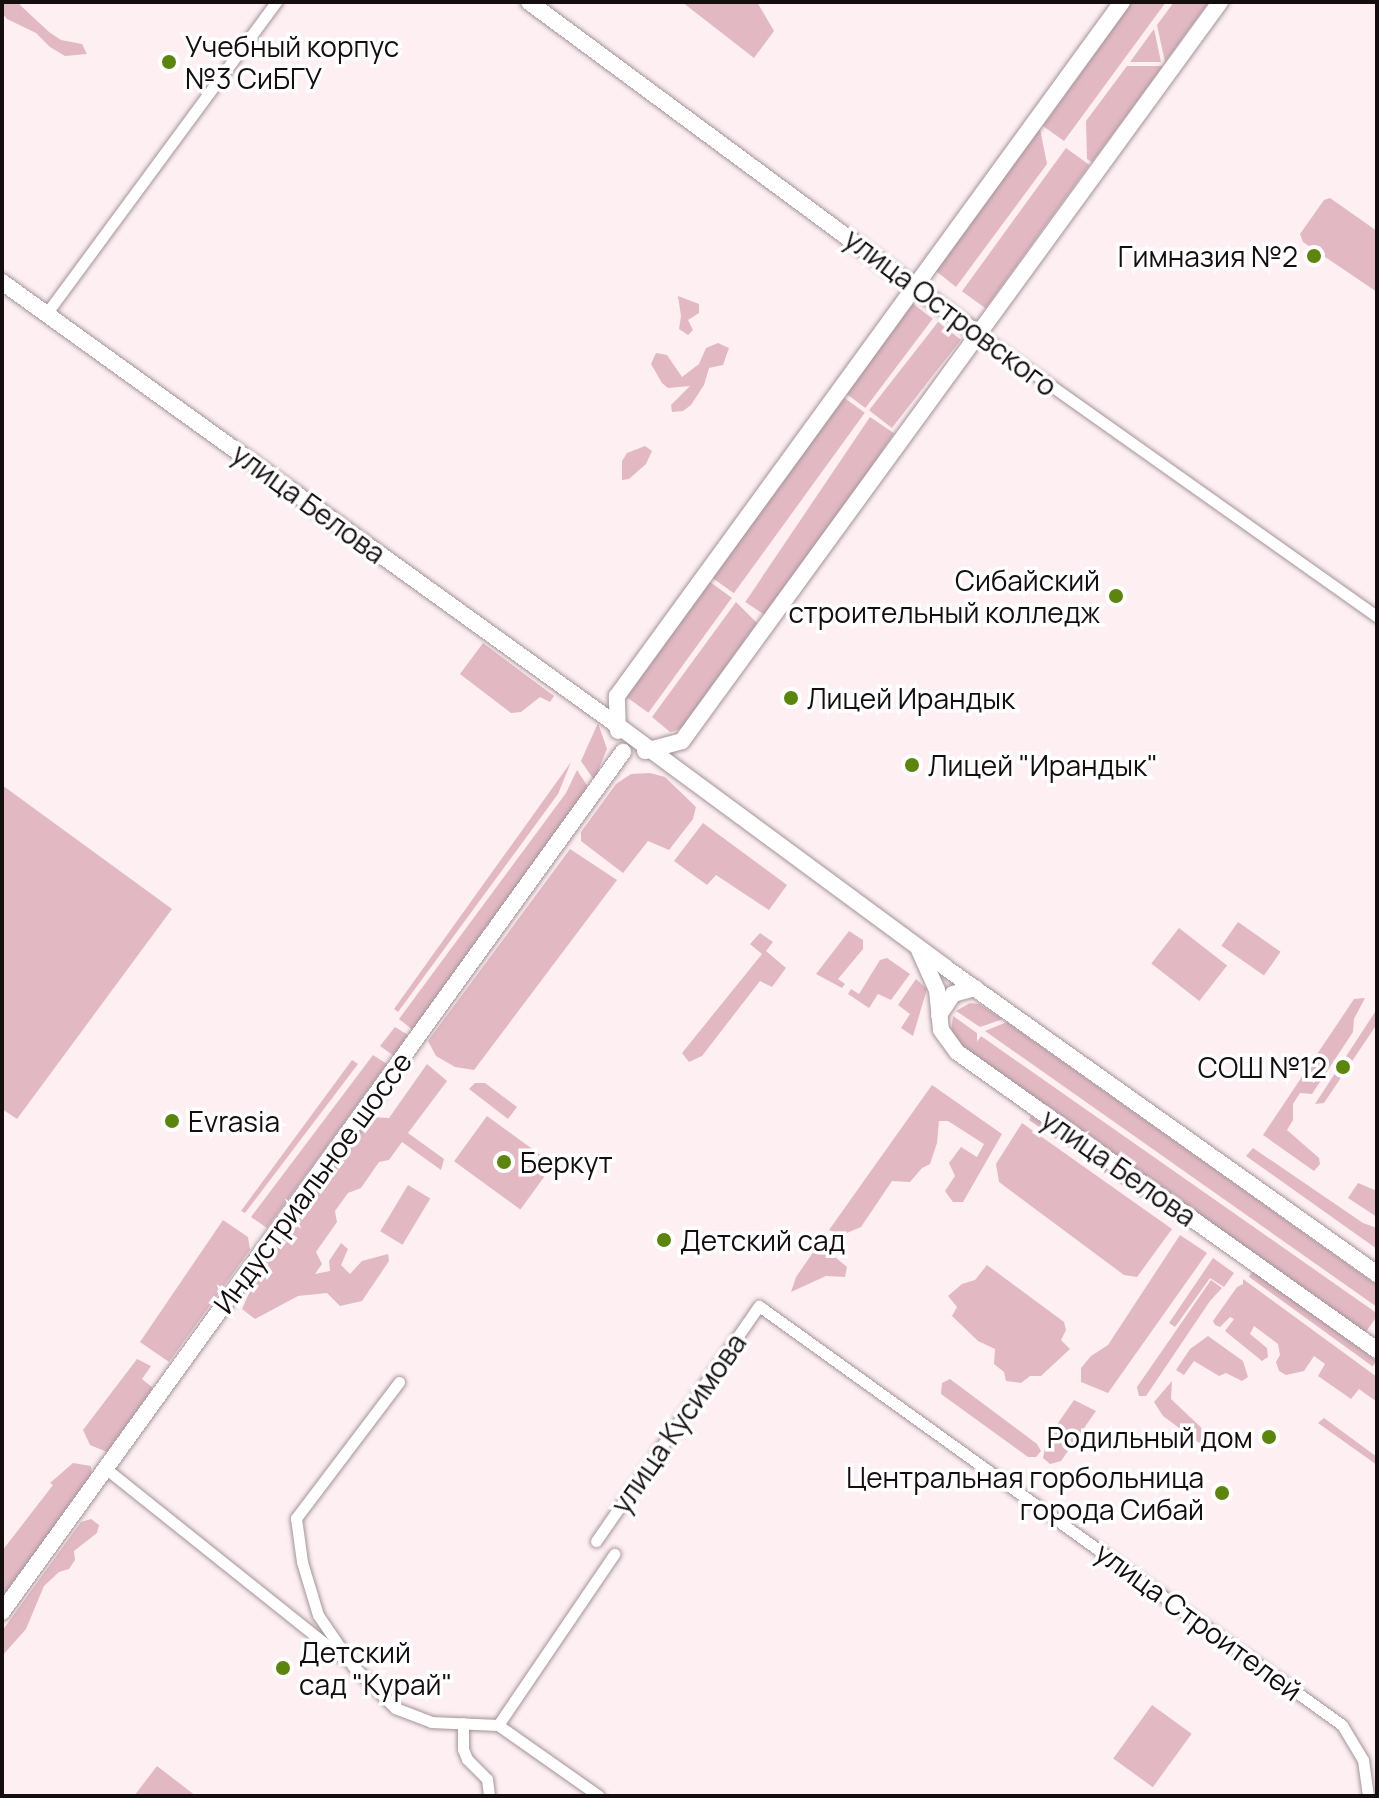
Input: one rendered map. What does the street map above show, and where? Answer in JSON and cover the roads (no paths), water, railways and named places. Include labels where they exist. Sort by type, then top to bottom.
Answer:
[{"type":"main road","name":"улица Островского","points":[[529,2],[978,334]]},
{"type":"main road","points":[[593,708],[617,696],[1122,2]]},
{"type":"main road","points":[[683,775],[682,741],[1220,2]]},
{"type":"main road","name":"улица Белова","points":[[2,282],[617,725],[946,968],[1377,1274]]},
{"type":"main road","points":[[617,696],[617,725],[623,752],[651,750],[682,741]]},
{"type":"main road","name":"Индустриальное шоссе","points":[[2,1612],[623,752]]},
{"type":"main road","name":"улица Белова","points":[[915,945],[925,959],[937,990],[941,1030],[957,1052],[1377,1350]]},
{"type":"main road","points":[[946,968],[953,994]]},
{"type":"main road","points":[[939,1015],[953,994],[975,988]]},
{"type":"street","points":[[46,314],[276,2]]},
{"type":"street","name":"улица Островского","points":[[978,334],[1377,617]]},
{"type":"street","name":"улица Кусимова","points":[[596,1541],[759,1306]]},
{"type":"street","name":"улица Строителей","points":[[759,1306],[1342,1725],[1363,1760],[1368,1796]]},
{"type":"street","points":[[353,1666],[318,1615],[302,1562],[296,1518],[399,1382]]},
{"type":"street","points":[[105,1468],[353,1666],[395,1708],[431,1722],[498,1725],[599,1796]]},
{"type":"street","name":"улица Кусимова","points":[[498,1725],[614,1554]]},
{"type":"street","points":[[463,1723],[463,1749],[467,1759],[487,1779],[489,1796]]},
{"type":"place","name":"Учебный корпус №3 СиБГУ","points":[[169,62]]},
{"type":"place","name":"Гимназия №2","points":[[1314,256]]},
{"type":"place","name":"Сибайский строительный колледж","points":[[1116,596]]},
{"type":"place","name":"Лицей Ирандык","points":[[791,698]]},
{"type":"place","name":"Лицей \"Ирандык\"","points":[[912,765]]},
{"type":"place","name":"СОШ №12","points":[[1343,1067]]},
{"type":"place","name":"Evrasia","points":[[172,1121]]},
{"type":"place","name":"Беркут","points":[[504,1162]]},
{"type":"place","name":"Детский сад","points":[[664,1240]]},
{"type":"place","name":"Родильный дом","points":[[1269,1437]]},
{"type":"place","name":"Центральная горбольница города Сибай","points":[[1222,1493]]},
{"type":"place","name":"Детский сад \"Курай\"","points":[[283,1668]]}]
